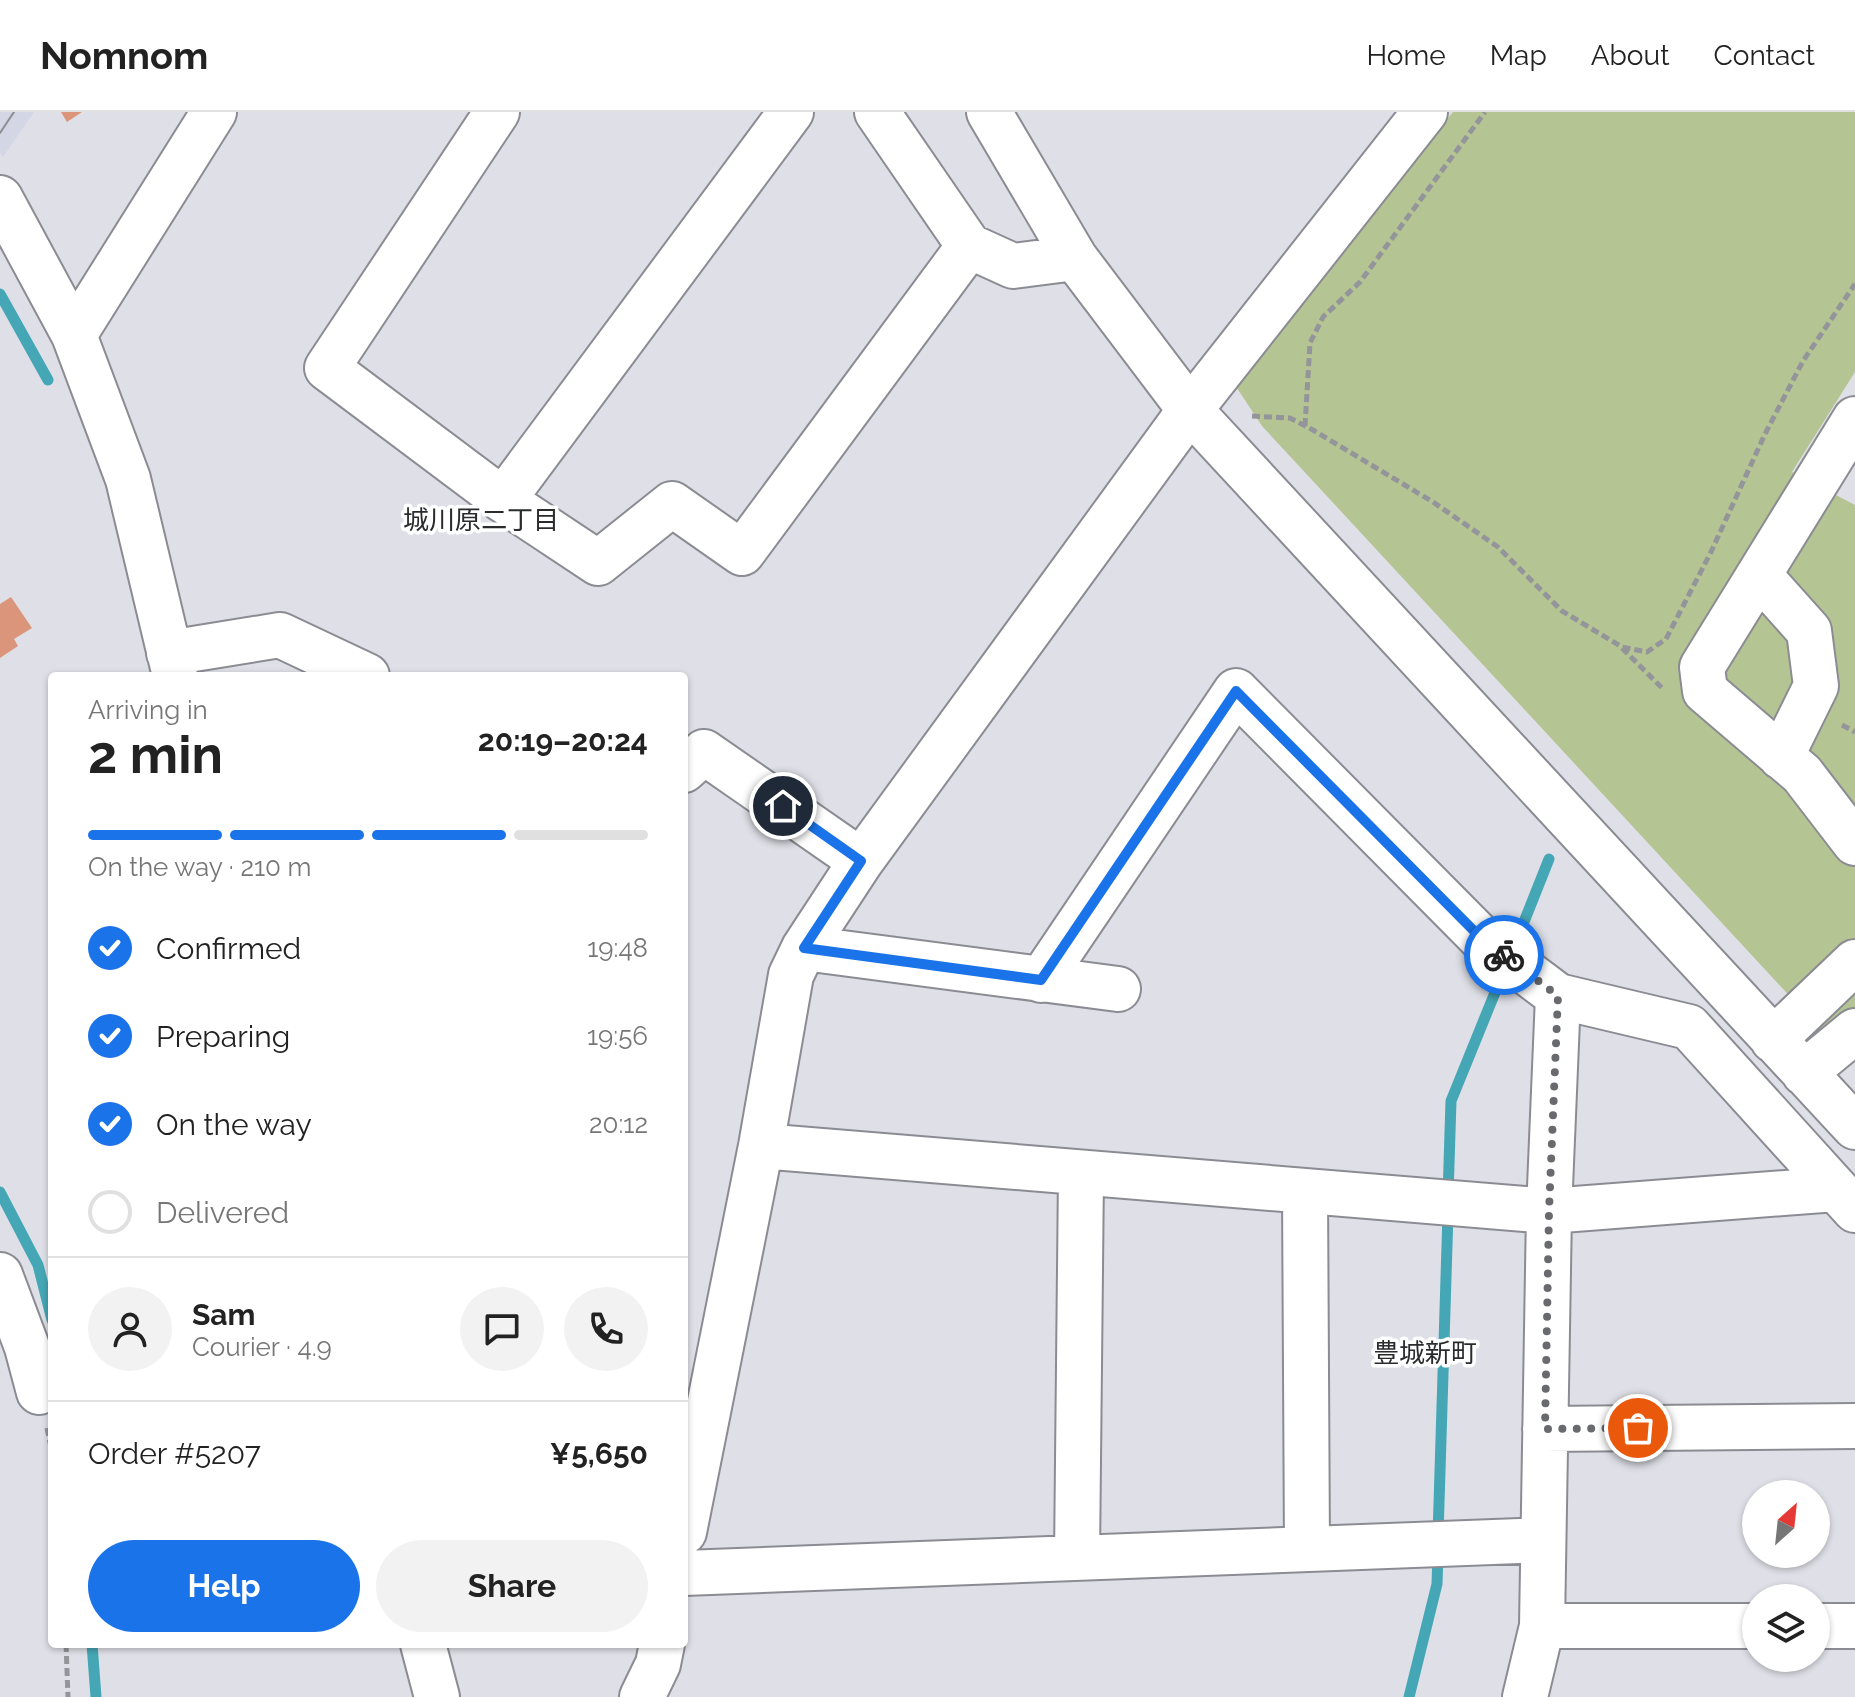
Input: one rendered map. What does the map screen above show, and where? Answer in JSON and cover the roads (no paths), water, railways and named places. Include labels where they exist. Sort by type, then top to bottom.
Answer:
[{"type":"street","points":[[74,335],[214,112]]},
{"type":"street","points":[[497,112],[327,368],[503,500],[598,563],[672,504],[742,553],[969,246]]},
{"type":"street","points":[[503,500],[791,112]]},
{"type":"street","points":[[877,112],[969,246],[1013,266],[1075,258]]},
{"type":"street","points":[[989,112],[1075,258],[1190,410],[1855,1127]]},
{"type":"street","points":[[688,1512],[761,1146],[791,975],[804,948],[861,861],[1190,410],[1425,112]]},
{"type":"street","points":[[0,198],[74,335],[128,479],[172,664],[280,635],[359,672]]},
{"type":"street","points":[[1855,419],[1702,667],[1705,691],[1802,774],[1855,843]]},
{"type":"street","points":[[1759,575],[1809,631],[1816,686],[1781,757]]},
{"type":"street","points":[[1041,980],[1236,691],[1482,939],[1558,996],[1689,1027],[1846,1200]]},
{"type":"street","points":[[688,766],[704,752],[861,861]]},
{"type":"street","points":[[804,948],[1118,989]]},
{"type":"street","points":[[1773,1040],[1855,962]]},
{"type":"street","points":[[1525,1697],[1542,1626],[1549,1211],[1558,996]]},
{"type":"street","points":[[1804,1073],[1855,1031]]},
{"type":"street","points":[[761,1146],[1549,1211],[1846,1200]]},
{"type":"street","points":[[1077,1558],[1081,1173]]},
{"type":"street","points":[[1305,1191],[1307,1549]]},
{"type":"street","points":[[0,1275],[27,1347],[39,1392]]},
{"type":"street","points":[[1545,1429],[1855,1426]]},
{"type":"street","points":[[688,1573],[1543,1540]]},
{"type":"street","points":[[1542,1626],[1742,1626]]},
{"type":"street","points":[[1830,1626],[1855,1626]]},
{"type":"street","points":[[424,1648],[437,1697]]},
{"type":"street","points":[[642,1697],[658,1664],[661,1648]]},
{"type":"waterway","points":[[0,294],[48,380]]},
{"type":"waterway","points":[[1512,952],[1549,859]]},
{"type":"waterway","points":[[1448,1196],[1451,1101],[1505,968]]},
{"type":"waterway","points":[[0,1192],[38,1265],[48,1304]]},
{"type":"waterway","points":[[1438,1536],[1448,1213]]},
{"type":"waterway","points":[[1409,1697],[1437,1584],[1438,1553]]},
{"type":"waterway","points":[[92,1648],[96,1697]]},
{"type":"tram line","points":[[0,133],[14,112]]},
{"type":"district","name":"城川原二丁目","points":[[481,520]]},
{"type":"district","name":"豊城新町","points":[[1425,1353]]}]
